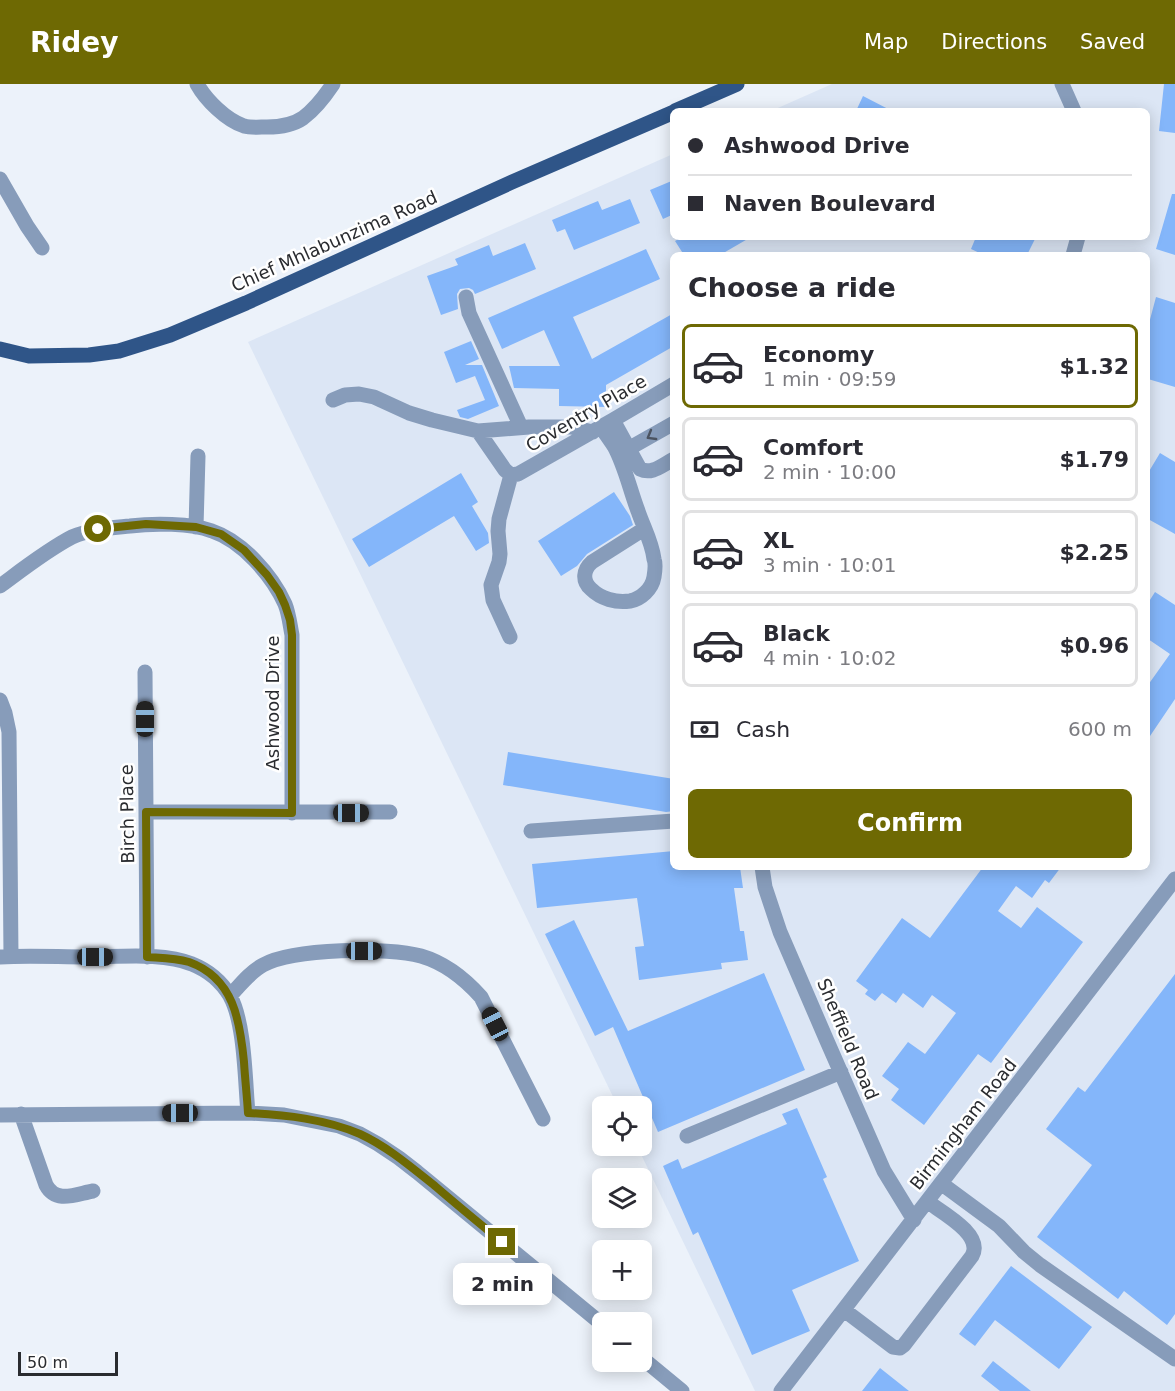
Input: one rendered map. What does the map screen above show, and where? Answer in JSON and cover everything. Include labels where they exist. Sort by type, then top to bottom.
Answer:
[{"type":"main road","name":"Chief Mhlabunzima Road","points":[[681,108],[737,84]]},
{"type":"main road","name":"Chief Mhlabunzima Road","points":[[0,349],[29,356],[89,355],[119,351],[170,335],[670,113]]},
{"type":"street","points":[[197,84],[203,95],[223,114],[244,126],[272,127],[283,126],[304,118],[333,84]]},
{"type":"street","points":[[1062,84],[1073,108]]},
{"type":"street","points":[[0,179],[42,248]]},
{"type":"street","points":[[466,297],[469,313],[521,427]]},
{"type":"street","name":"Coventry Place","points":[[514,475],[670,386]]},
{"type":"street","points":[[333,400],[345,394],[374,397],[409,413],[478,431],[521,427],[602,427],[628,449],[640,469],[652,471],[670,461]]},
{"type":"street","points":[[628,449],[670,425]]},
{"type":"street","points":[[602,427],[614,447],[644,529],[655,561],[655,575],[650,588],[636,599],[621,602],[600,596],[585,582],[586,568],[644,529]]},
{"type":"street","points":[[478,431],[502,467],[514,475],[499,519],[499,562],[490,585],[493,600],[510,637]]},
{"type":"street","points":[[196,527],[198,456]]},
{"type":"street","name":"Ashwood Drive","points":[[0,586],[73,537],[98,529],[146,524],[196,527],[221,534],[244,550],[279,592],[290,620],[292,635],[292,813]]},
{"type":"street","name":"Birch Place","points":[[145,672],[147,957]]},
{"type":"street","points":[[2,708],[9,732],[4,831],[5,956],[177,959],[205,970],[215,977],[230,996],[236,1012],[241,1032],[248,1113]]},
{"type":"street","points":[[146,812],[390,812]]},
{"type":"street","points":[[531,831],[670,821]]},
{"type":"street","name":"Sheffield Road","points":[[762,870],[765,887],[780,932],[884,1171],[914,1220]]},
{"type":"street","name":"Birmingham Road","points":[[782,1391],[1175,879]]},
{"type":"street","points":[[230,996],[255,970],[265,964],[290,956],[322,951],[385,951],[422,956],[460,977],[481,997],[543,1119]]},
{"type":"street","points":[[687,1136],[841,1072]]},
{"type":"street","points":[[0,1114],[248,1113],[284,1115],[339,1126],[360,1134],[399,1158],[592,1316]]},
{"type":"street","points":[[21,1114],[46,1185],[51,1193],[60,1197],[93,1191]]},
{"type":"street","points":[[942,1184],[999,1226],[1040,1265],[1175,1359]]},
{"type":"street","points":[[844,1310],[893,1347],[900,1348],[904,1345],[972,1256],[975,1248],[974,1241],[968,1233],[928,1202]]},
{"type":"street","points":[[652,1366],[682,1391]]},
{"type":"shaded area","points":[[832,84],[1175,84],[1175,1391],[755,1391],[652,1177],[652,1168],[648,1168],[642,1156],[652,1156],[652,1096],[613,1096],[248,342],[670,155],[670,240],[1150,240],[1150,108],[778,108]]},
{"type":"building","points":[[1164,84],[1175,84],[1175,133],[1159,131]]},
{"type":"building","points":[[863,96],[886,108],[857,108]]},
{"type":"building","points":[[670,182],[670,216],[663,219],[650,190]]},
{"type":"building","points":[[1172,194],[1175,194],[1175,255],[1156,249]]},
{"type":"building","points":[[630,199],[640,223],[574,250],[565,229],[557,232],[552,220],[598,201],[602,210]]},
{"type":"building","points":[[746,240],[725,252],[682,252],[675,241]]},
{"type":"building","points":[[975,240],[1034,240],[1028,252],[978,252],[971,249]]},
{"type":"building","points":[[525,243],[536,269],[475,294],[469,288],[460,289],[457,294],[458,309],[441,315],[427,276],[458,265],[455,259],[489,245],[493,256]]},
{"type":"building","points":[[646,249],[660,279],[573,317],[592,359],[670,315],[670,348],[606,385],[606,407],[559,406],[559,389],[514,388],[509,366],[560,366],[544,330],[502,349],[488,318]]},
{"type":"building","points":[[1156,297],[1175,303],[1175,387],[1150,380],[1150,320]]},
{"type":"building","points":[[471,341],[479,359],[465,365],[482,365],[499,406],[468,419],[460,417],[457,410],[485,400],[475,376],[456,383],[444,352]]},
{"type":"building","points":[[1160,453],[1175,462],[1175,534],[1150,520],[1150,470]]},
{"type":"building","points":[[461,473],[478,502],[472,506],[488,533],[489,543],[476,551],[454,516],[369,567],[352,539]]},
{"type":"building","points":[[614,492],[630,516],[633,525],[587,554],[577,566],[561,576],[538,541]]},
{"type":"building","points":[[1155,592],[1175,605],[1175,699],[1150,736],[1150,682],[1170,654],[1150,640],[1150,600]]},
{"type":"building","points":[[508,752],[670,778],[670,812],[666,812],[503,785]]},
{"type":"building","points":[[670,851],[670,870],[740,870],[743,888],[734,888],[740,931],[744,931],[748,960],[721,963],[722,969],[639,980],[635,947],[644,946],[637,898],[537,908],[532,864]]},
{"type":"building","points":[[981,870],[1059,870],[1049,883],[1045,880],[1032,898],[1016,886],[998,911],[1021,928],[1037,907],[1083,942],[991,1063],[978,1054],[924,1125],[891,1100],[899,1089],[882,1076],[908,1042],[925,1054],[956,1013],[932,995],[923,1008],[903,993],[896,1003],[882,993],[875,1001],[865,994],[868,990],[856,981],[902,918],[930,938]]},
{"type":"building","points":[[574,920],[628,1031],[764,973],[805,1070],[658,1132],[652,1118],[652,1096],[643,1096],[613,1027],[595,1036],[545,934]]},
{"type":"building","points":[[1175,974],[1175,1314],[1167,1325],[1124,1291],[1118,1299],[1037,1237],[1092,1165],[1046,1129],[1078,1087],[1085,1092]]},
{"type":"building","points":[[797,1108],[827,1177],[823,1179],[859,1261],[792,1290],[810,1331],[752,1355],[698,1232],[693,1235],[663,1166],[678,1159],[682,1169],[787,1124],[782,1114]]},
{"type":"building","points":[[1011,1266],[1092,1327],[1059,1369],[995,1320],[975,1346],[959,1334]]},
{"type":"building","points":[[993,1361],[1031,1391],[1000,1391],[981,1376]]},
{"type":"building","points":[[880,1368],[909,1391],[862,1391]]},
{"type":"route","points":[[98,529],[146,524],[196,527],[221,534],[244,550],[279,592],[290,620],[292,635],[292,813],[146,812],[147,957],[177,959],[191,963],[215,977],[230,996],[241,1032],[248,1113],[309,1119],[360,1134],[399,1158],[502,1242]]}]
